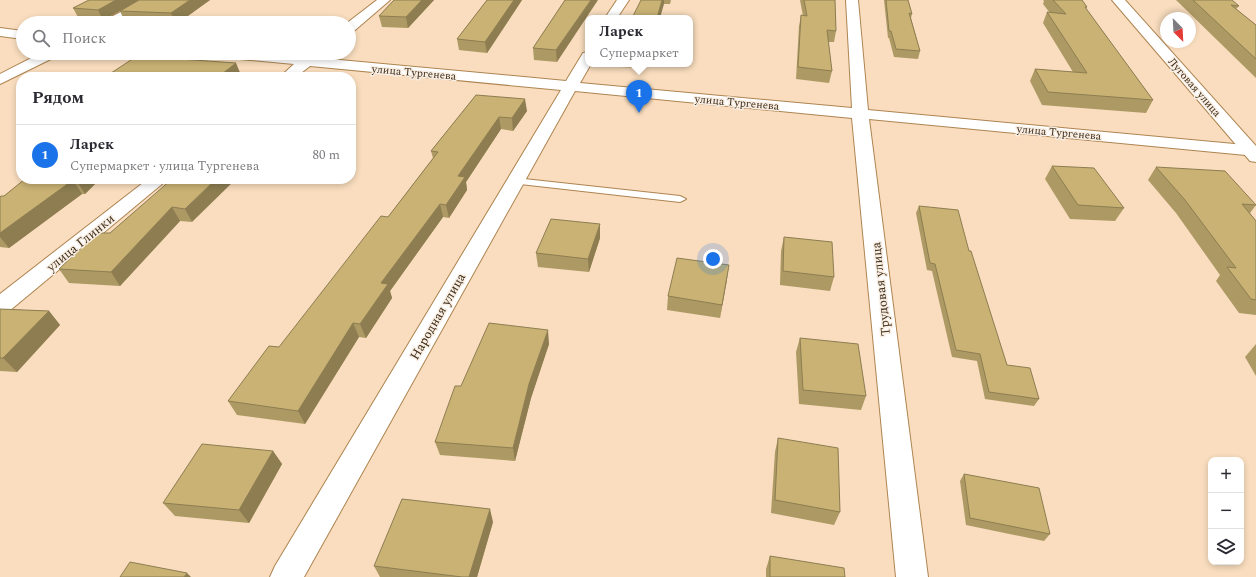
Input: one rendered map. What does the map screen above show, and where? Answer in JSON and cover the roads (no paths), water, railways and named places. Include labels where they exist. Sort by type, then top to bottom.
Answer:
[{"type":"street","points":[[123,16],[154,0]]},
{"type":"street","points":[[356,22],[384,0]]},
{"type":"street","points":[[614,15],[622,0]]},
{"type":"street","name":"Трудовая улица","points":[[852,0],[860,114],[912,577]]},
{"type":"street","name":"Луговая улица","points":[[1118,0],[1254,152]]},
{"type":"street","points":[[0,32],[16,34]]},
{"type":"street","points":[[0,80],[39,60]]},
{"type":"street","points":[[293,72],[308,60]]},
{"type":"street","name":"улица Тургенева","points":[[339,60],[570,86],[1254,152]]},
{"type":"street","name":"Народная улица","points":[[286,577],[585,61]]},
{"type":"street","name":"улица Глинки","points":[[0,306],[153,184]]},
{"type":"lane","points":[[515,181],[680,199]]},
{"type":"place","name":"Ларек","points":[[639,113]]}]
